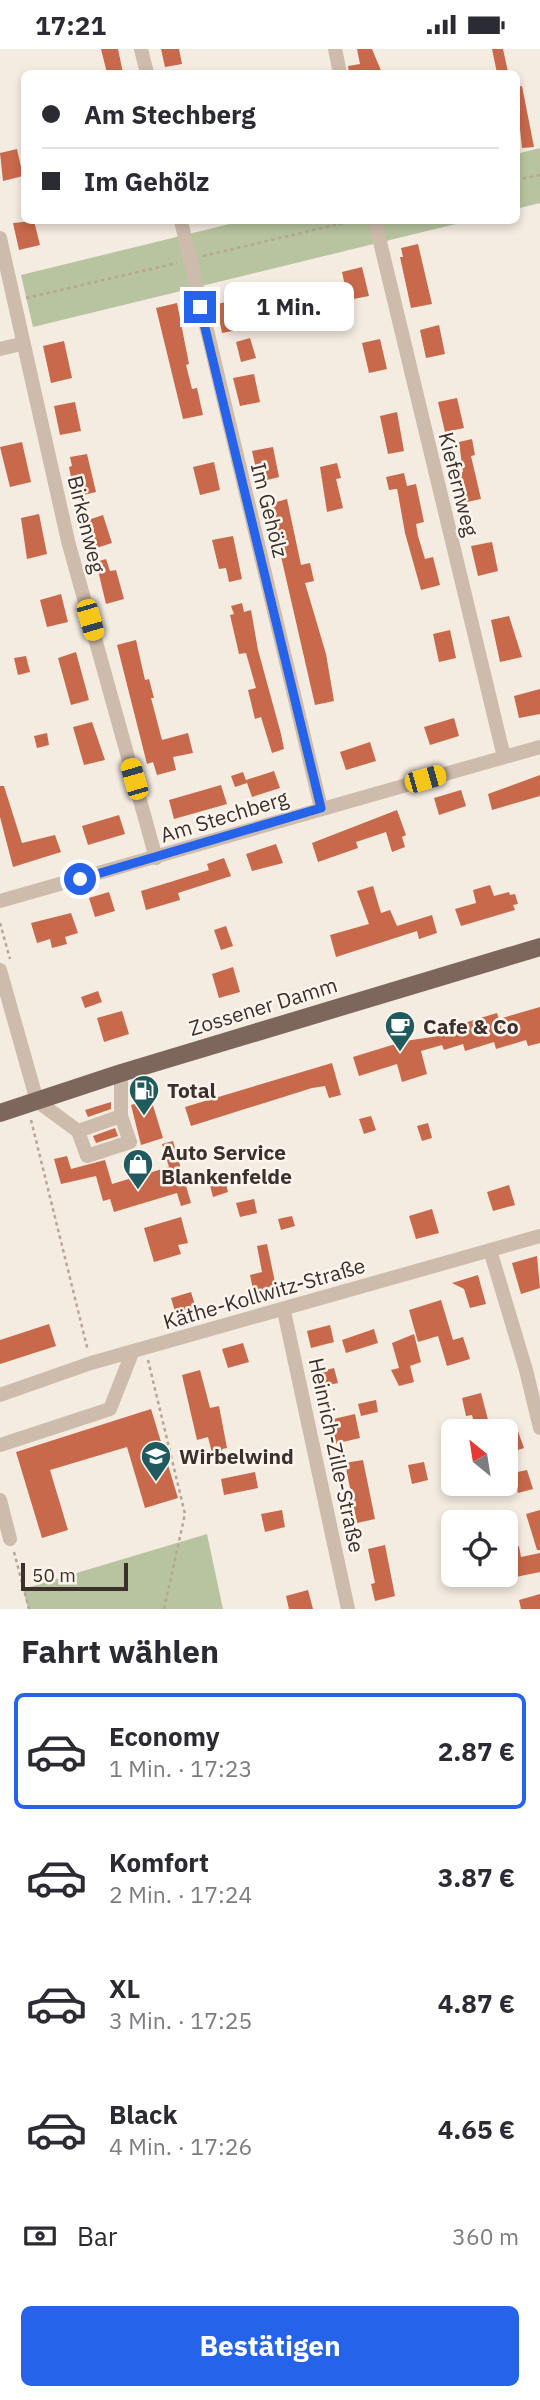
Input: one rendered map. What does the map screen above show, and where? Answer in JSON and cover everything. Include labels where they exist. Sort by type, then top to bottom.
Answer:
[{"type":"main road","name":"Zossener Damm","points":[[0,1113],[33,1109],[121,1073],[540,947]]},
{"type":"street","points":[[141,49],[146,70]]},
{"type":"street","points":[[335,49],[339,70]]},
{"type":"street","name":"Im Gehölz","points":[[182,224],[321,808]]},
{"type":"street","name":"Kiefernweg","points":[[376,224],[504,757]]},
{"type":"street","name":"Birkenweg","points":[[0,238],[16,300],[21,344],[68,541],[156,858]]},
{"type":"street","points":[[0,349],[21,344]]},
{"type":"street","name":"Am Stechberg","points":[[0,901],[540,747]]},
{"type":"street","points":[[0,970],[33,1109],[79,1131],[121,1116]]},
{"type":"street","points":[[79,1131],[87,1156],[130,1142],[121,1116],[121,1073]]},
{"type":"street","name":"Käthe-Kollwitz-Straße","points":[[0,1395],[91,1363],[284,1311],[540,1236]]},
{"type":"street","points":[[490,1250],[527,1370],[540,1428]]},
{"type":"street","name":"Heinrich-Zille-Straße","points":[[284,1311],[348,1609]]},
{"type":"street","points":[[0,1445],[110,1409],[138,1350]]},
{"type":"street","points":[[0,1500],[10,1539]]},
{"type":"path","points":[[520,179],[540,175]]},
{"type":"path","points":[[33,1109],[91,1363]]},
{"type":"path","points":[[138,1350],[185,1514],[164,1609]]},
{"type":"path","points":[[10,1539],[29,1609]]},
{"type":"green space","points":[[540,148],[540,203],[520,208],[520,153]]},
{"type":"green space","points":[[230,224],[456,224],[33,327],[21,275]]},
{"type":"green space","points":[[207,1534],[223,1609],[28,1609],[23,1589]]},
{"type":"building","points":[[101,49],[118,49],[122,70],[106,70]]},
{"type":"building","points":[[161,49],[179,49],[182,64],[165,67]]},
{"type":"building","points":[[357,49],[372,49],[381,70],[349,70],[348,66],[360,64]]},
{"type":"building","points":[[492,49],[503,49],[508,70],[496,70]]},
{"type":"building","points":[[522,86],[534,147],[522,148]]},
{"type":"building","points":[[17,149],[21,176],[3,181],[0,153]]},
{"type":"building","points":[[13,223],[35,224],[40,245],[19,250]]},
{"type":"building","points":[[418,244],[432,304],[411,308],[400,257],[403,257],[401,248]]},
{"type":"building","points":[[362,267],[369,296],[348,300],[342,272]]},
{"type":"building","points":[[237,300],[243,329],[222,333],[216,304]]},
{"type":"building","points":[[177,303],[189,364],[186,365],[192,389],[197,388],[203,415],[183,419],[156,308]]},
{"type":"building","points":[[439,325],[445,354],[426,358],[420,330]]},
{"type":"building","points":[[250,338],[256,358],[241,362],[236,342]]},
{"type":"building","points":[[380,339],[387,369],[369,373],[362,343]]},
{"type":"building","points":[[64,341],[72,378],[51,383],[43,346]]},
{"type":"building","points":[[254,374],[260,402],[240,406],[233,378]]},
{"type":"building","points":[[457,398],[464,428],[445,432],[438,402]]},
{"type":"building","points":[[75,402],[81,431],[60,435],[54,406]]},
{"type":"building","points":[[397,412],[404,451],[388,454],[380,416]]},
{"type":"building","points":[[472,439],[475,455],[471,456],[481,499],[462,503],[455,474],[463,472],[459,442]]},
{"type":"building","points":[[22,442],[31,482],[10,487],[0,447]]},
{"type":"building","points":[[273,447],[279,477],[259,482],[252,451]]},
{"type":"building","points":[[87,454],[96,492],[75,497],[69,467],[72,466],[70,457]]},
{"type":"building","points":[[214,462],[220,490],[200,495],[193,467]]},
{"type":"building","points":[[337,463],[341,478],[336,479],[343,508],[327,512],[320,467]]},
{"type":"building","points":[[404,473],[407,486],[416,484],[424,522],[416,524],[418,536],[425,559],[433,557],[440,585],[421,590],[405,533],[397,489],[389,490],[386,477]]},
{"type":"building","points":[[287,499],[301,565],[310,563],[314,581],[305,583],[326,654],[334,701],[315,705],[269,504]]},
{"type":"building","points":[[39,514],[47,554],[27,559],[21,518]]},
{"type":"building","points":[[103,515],[112,543],[93,549],[85,521]]},
{"type":"building","points":[[233,536],[242,579],[229,582],[226,568],[219,569],[212,540]]},
{"type":"building","points":[[492,542],[498,571],[478,576],[471,546]]},
{"type":"building","points":[[106,559],[110,571],[116,570],[124,599],[106,604],[96,562]]},
{"type":"building","points":[[61,594],[68,622],[47,627],[40,600]]},
{"type":"building","points":[[242,603],[244,612],[251,610],[258,650],[284,749],[272,753],[261,717],[255,719],[248,690],[256,688],[246,653],[239,654],[230,615],[234,614],[231,606]]},
{"type":"building","points":[[509,616],[522,657],[500,662],[491,620]]},
{"type":"building","points":[[450,630],[456,658],[439,662],[433,634]]},
{"type":"building","points":[[136,640],[145,680],[149,679],[154,698],[151,698],[162,740],[188,733],[193,753],[173,757],[176,770],[157,775],[153,762],[147,764],[117,645]]},
{"type":"building","points":[[76,652],[89,700],[71,705],[58,658]]},
{"type":"building","points":[[26,656],[30,672],[18,675],[14,658]]},
{"type":"building","points":[[540,689],[540,714],[519,718],[514,696]]},
{"type":"building","points":[[454,718],[459,736],[430,745],[424,727]]},
{"type":"building","points":[[92,722],[105,760],[84,765],[73,727]]},
{"type":"building","points":[[47,733],[49,745],[37,748],[34,736]]},
{"type":"building","points":[[370,742],[376,761],[346,770],[340,752]]},
{"type":"building","points":[[274,771],[280,788],[252,797],[246,780]]},
{"type":"building","points":[[243,772],[247,783],[235,787],[231,776]]},
{"type":"building","points":[[540,775],[540,796],[492,810],[488,794]]},
{"type":"building","points":[[221,785],[227,804],[174,819],[169,800]]},
{"type":"building","points":[[0,786],[4,786],[22,843],[55,835],[61,852],[13,867],[0,817]]},
{"type":"building","points":[[461,790],[466,806],[439,815],[434,798]]},
{"type":"building","points":[[397,810],[406,835],[402,837],[405,847],[392,852],[386,832],[356,842],[358,848],[318,862],[312,843]]},
{"type":"building","points":[[119,815],[125,834],[88,845],[82,826]]},
{"type":"building","points":[[276,844],[283,863],[252,871],[246,854]]},
{"type":"building","points":[[224,858],[231,876],[178,893],[180,900],[146,910],[141,891],[209,870],[207,864]]},
{"type":"building","points":[[490,885],[494,896],[509,892],[510,895],[515,894],[518,904],[513,905],[515,910],[461,926],[455,909],[476,903],[473,890]]},
{"type":"building","points":[[373,886],[381,913],[390,910],[397,926],[432,915],[437,933],[419,939],[417,931],[336,957],[330,935],[369,924],[357,891]]},
{"type":"building","points":[[109,892],[115,911],[95,917],[89,898]]},
{"type":"building","points":[[71,913],[78,933],[65,937],[67,944],[52,948],[50,939],[37,943],[31,923]]},
{"type":"building","points":[[226,926],[233,946],[221,950],[214,930]]},
{"type":"building","points":[[233,967],[240,992],[219,998],[212,974]]},
{"type":"building","points":[[98,991],[102,1002],[85,1008],[81,997]]},
{"type":"building","points":[[540,1007],[540,1043],[528,1046],[526,1040],[496,1049],[494,1042],[465,1051],[463,1044],[444,1050],[442,1045],[421,1051],[427,1074],[402,1082],[397,1064],[359,1076],[353,1057],[405,1041],[439,1036],[438,1031],[497,1013],[499,1019]]},
{"type":"building","points":[[122,1011],[129,1034],[104,1042],[97,1018]]},
{"type":"building","points":[[332,1063],[341,1095],[329,1098],[325,1086],[312,1088],[191,1126],[185,1107]]},
{"type":"building","name":"Total","points":[[151,1099],[163,1138],[141,1145],[131,1105]]},
{"type":"building","points":[[111,1102],[111,1109],[88,1117],[85,1110]]},
{"type":"building","points":[[371,1116],[376,1130],[364,1134],[359,1119]]},
{"type":"building","points":[[428,1123],[432,1138],[422,1141],[417,1126]]},
{"type":"building","points":[[115,1128],[118,1136],[96,1143],[93,1136]]},
{"type":"building","points":[[173,1141],[191,1203],[181,1206],[177,1193],[114,1212],[110,1199],[103,1201],[96,1176],[61,1184],[54,1159],[67,1156],[71,1169],[105,1160],[112,1184],[169,1167],[162,1144]]},
{"type":"building","points":[[223,1173],[228,1192],[213,1197],[208,1178]]},
{"type":"building","points":[[509,1185],[515,1205],[493,1211],[487,1192]]},
{"type":"building","points":[[254,1199],[257,1213],[240,1217],[236,1203]]},
{"type":"building","points":[[432,1209],[439,1233],[416,1239],[409,1216]]},
{"type":"building","points":[[292,1216],[295,1226],[281,1230],[278,1219]]},
{"type":"building","points":[[181,1217],[188,1243],[178,1245],[181,1254],[154,1262],[144,1228]]},
{"type":"building","points":[[267,1244],[276,1287],[254,1294],[250,1275],[262,1272],[257,1246]]},
{"type":"building","points":[[537,1256],[540,1288],[521,1294],[512,1263]]},
{"type":"building","points":[[478,1275],[486,1304],[470,1308],[464,1289],[452,1283]]},
{"type":"building","points":[[191,1292],[197,1312],[177,1318],[171,1298]]},
{"type":"building","points":[[441,1300],[453,1340],[463,1337],[470,1359],[447,1366],[438,1336],[418,1342],[409,1310]]},
{"type":"building","points":[[49,1324],[56,1346],[0,1364],[0,1340]]},
{"type":"building","points":[[330,1325],[334,1342],[311,1348],[307,1331]]},
{"type":"building","points":[[374,1329],[378,1343],[346,1353],[342,1340]]},
{"type":"building","points":[[414,1334],[421,1362],[410,1366],[414,1382],[399,1386],[391,1370],[399,1368],[392,1343]]},
{"type":"building","points":[[243,1343],[249,1362],[228,1368],[222,1349]]},
{"type":"building","points":[[334,1368],[338,1383],[320,1387],[317,1372]]},
{"type":"building","points":[[200,1370],[210,1408],[219,1406],[227,1448],[222,1449],[223,1455],[213,1457],[208,1437],[197,1440],[182,1375]]},
{"type":"building","points":[[481,1393],[488,1419],[466,1416],[462,1398]]},
{"type":"building","points":[[376,1400],[378,1412],[361,1416],[358,1404]]},
{"type":"building","name":"Wirbelwind","points":[[151,1409],[178,1498],[145,1508],[127,1447],[50,1470],[68,1530],[42,1538],[16,1452]]},
{"type":"building","points":[[355,1414],[360,1438],[334,1444],[329,1420]]},
{"type":"building","points":[[518,1431],[524,1448],[518,1450]]},
{"type":"building","points":[[363,1460],[375,1519],[357,1523],[345,1463]]},
{"type":"building","points":[[424,1462],[428,1480],[412,1484],[408,1465]]},
{"type":"building","points":[[527,1470],[533,1489],[518,1493],[518,1472]]},
{"type":"building","points":[[255,1472],[258,1488],[224,1495],[221,1479]]},
{"type":"building","points":[[282,1510],[285,1527],[265,1532],[261,1514]]},
{"type":"building","points":[[540,1510],[540,1550],[537,1550],[526,1514]]},
{"type":"building","points":[[385,1545],[395,1596],[375,1601],[371,1584],[375,1583],[368,1549]]},
{"type":"building","points":[[518,1546],[521,1557],[540,1553],[540,1572],[518,1577]]},
{"type":"building","points":[[308,1590],[313,1609],[289,1609],[286,1596]]},
{"type":"building","points":[[540,1594],[540,1609],[521,1609],[519,1600]]},
{"type":"place","name":"Cafe & Co","points":[[400,1053]]},
{"type":"place","name":"Total","points":[[144,1117]]},
{"type":"place","name":"Auto Service Blankenfelde","points":[[138,1191]]},
{"type":"place","name":"Wirbelwind","points":[[156,1483]]},
{"type":"route","points":[[80,879],[321,808],[200,307]]}]
